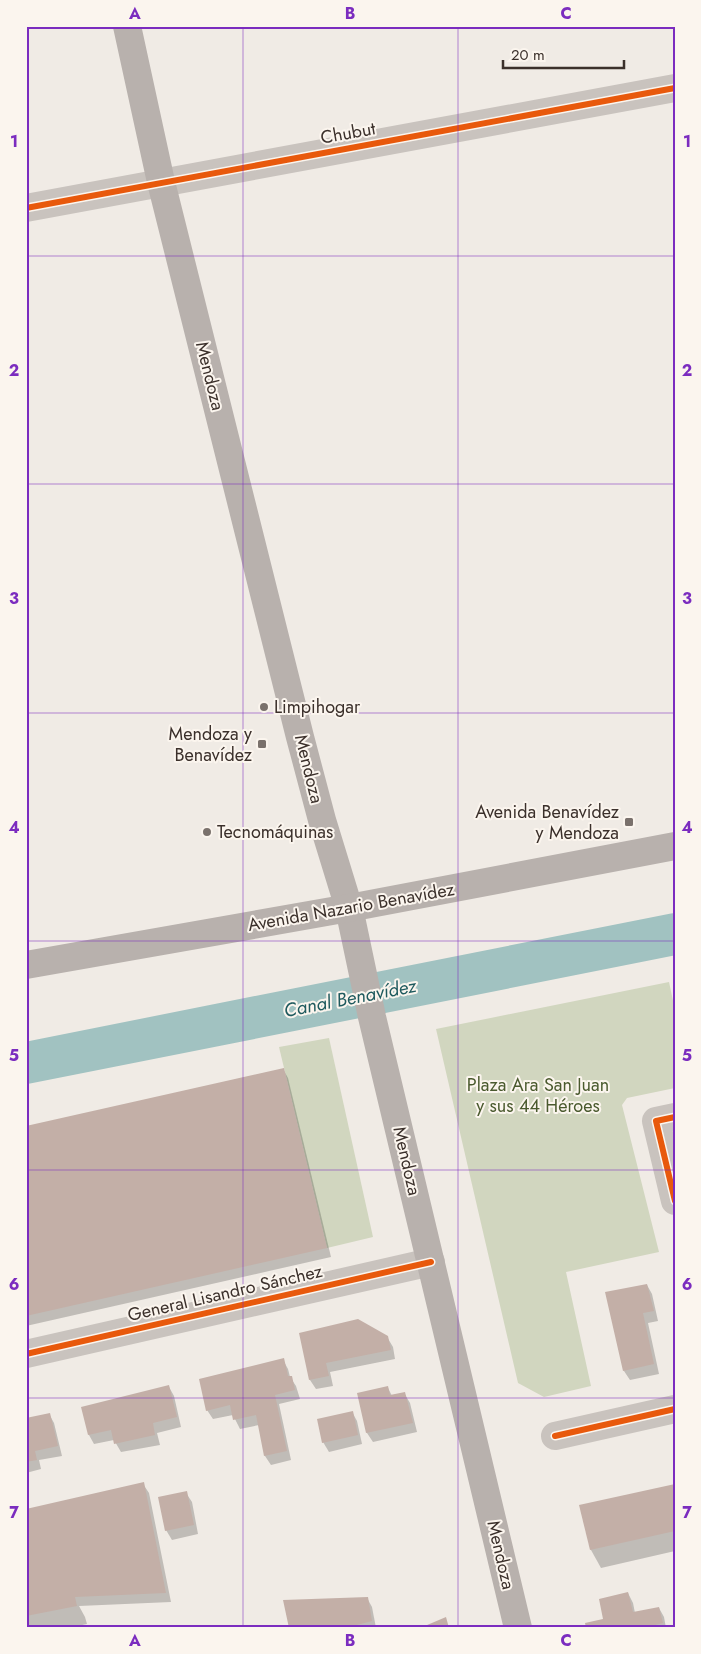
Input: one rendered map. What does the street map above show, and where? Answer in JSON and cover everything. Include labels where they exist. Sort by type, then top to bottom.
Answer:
[{"type":"main road","name":"Mendoza","points":[[127,26],[161,182],[322,820],[349,908],[372,1016],[518,1628]]},
{"type":"main road","name":"Avenida Nazario Benavídez","points":[[26,965],[349,908],[675,846]]},
{"type":"street","name":"Chubut","points":[[26,208],[675,88]]},
{"type":"street","points":[[665,1119],[675,1201]]},
{"type":"street","name":"General Lisandro Sánchez","points":[[26,1354],[431,1262]]},
{"type":"street","points":[[555,1436],[675,1409]]},
{"type":"green space","name":"Plaza Ara San Juan y sus 44 Héroes","points":[[669,982],[675,1010],[675,1088],[627,1098],[622,1105],[659,1252],[566,1272],[591,1386],[544,1397],[518,1383],[436,1029]]},
{"type":"green space","points":[[329,1038],[373,1237],[327,1248],[279,1047]]},
{"type":"building","points":[[284,1068],[327,1248],[26,1316],[26,1126]]},
{"type":"building","points":[[647,1284],[654,1311],[643,1313],[654,1364],[623,1371],[605,1292]]},
{"type":"building","points":[[358,1319],[388,1336],[391,1350],[326,1363],[329,1376],[309,1380],[299,1333]]},
{"type":"building","points":[[284,1358],[288,1376],[292,1376],[295,1390],[275,1395],[287,1451],[264,1456],[256,1415],[233,1420],[230,1405],[206,1411],[199,1379]]},
{"type":"building","points":[[169,1385],[177,1417],[153,1423],[155,1435],[114,1444],[111,1430],[88,1435],[81,1407]]},
{"type":"building","points":[[388,1386],[390,1395],[405,1392],[413,1423],[366,1433],[357,1393]]},
{"type":"building","points":[[353,1411],[358,1435],[322,1443],[317,1419]]},
{"type":"building","points":[[50,1413],[58,1446],[35,1451],[37,1460],[26,1462],[26,1418]]},
{"type":"building","points":[[144,1482],[166,1593],[75,1597],[77,1606],[26,1616],[26,1509]]},
{"type":"building","points":[[675,1484],[675,1531],[590,1550],[579,1505]]},
{"type":"building","points":[[187,1491],[194,1525],[165,1531],[158,1497]]},
{"type":"building","points":[[628,1592],[633,1612],[659,1607],[663,1623],[644,1628],[586,1628],[585,1623],[603,1619],[599,1599]]},
{"type":"building","points":[[368,1597],[372,1621],[353,1626],[354,1628],[289,1628],[283,1600]]},
{"type":"building","points":[[446,1617],[449,1628],[420,1628]]},
{"type":"waterway","name":"Canal Benavídez","points":[[26,1063],[675,934]]},
{"type":"cycle path","points":[[26,208],[675,88]]},
{"type":"cycle path","points":[[675,1117],[656,1121],[675,1201]]},
{"type":"cycle path","points":[[26,1354],[431,1262]]},
{"type":"cycle path","points":[[555,1436],[675,1409]]},
{"type":"place","name":"Limpihogar","points":[[264,707]]},
{"type":"place","name":"Mendoza y Benavídez","points":[[262,744]]},
{"type":"place","name":"Avenida Benavídez y Mendoza","points":[[629,822]]},
{"type":"place","name":"Tecnomáquinas","points":[[207,832]]}]
